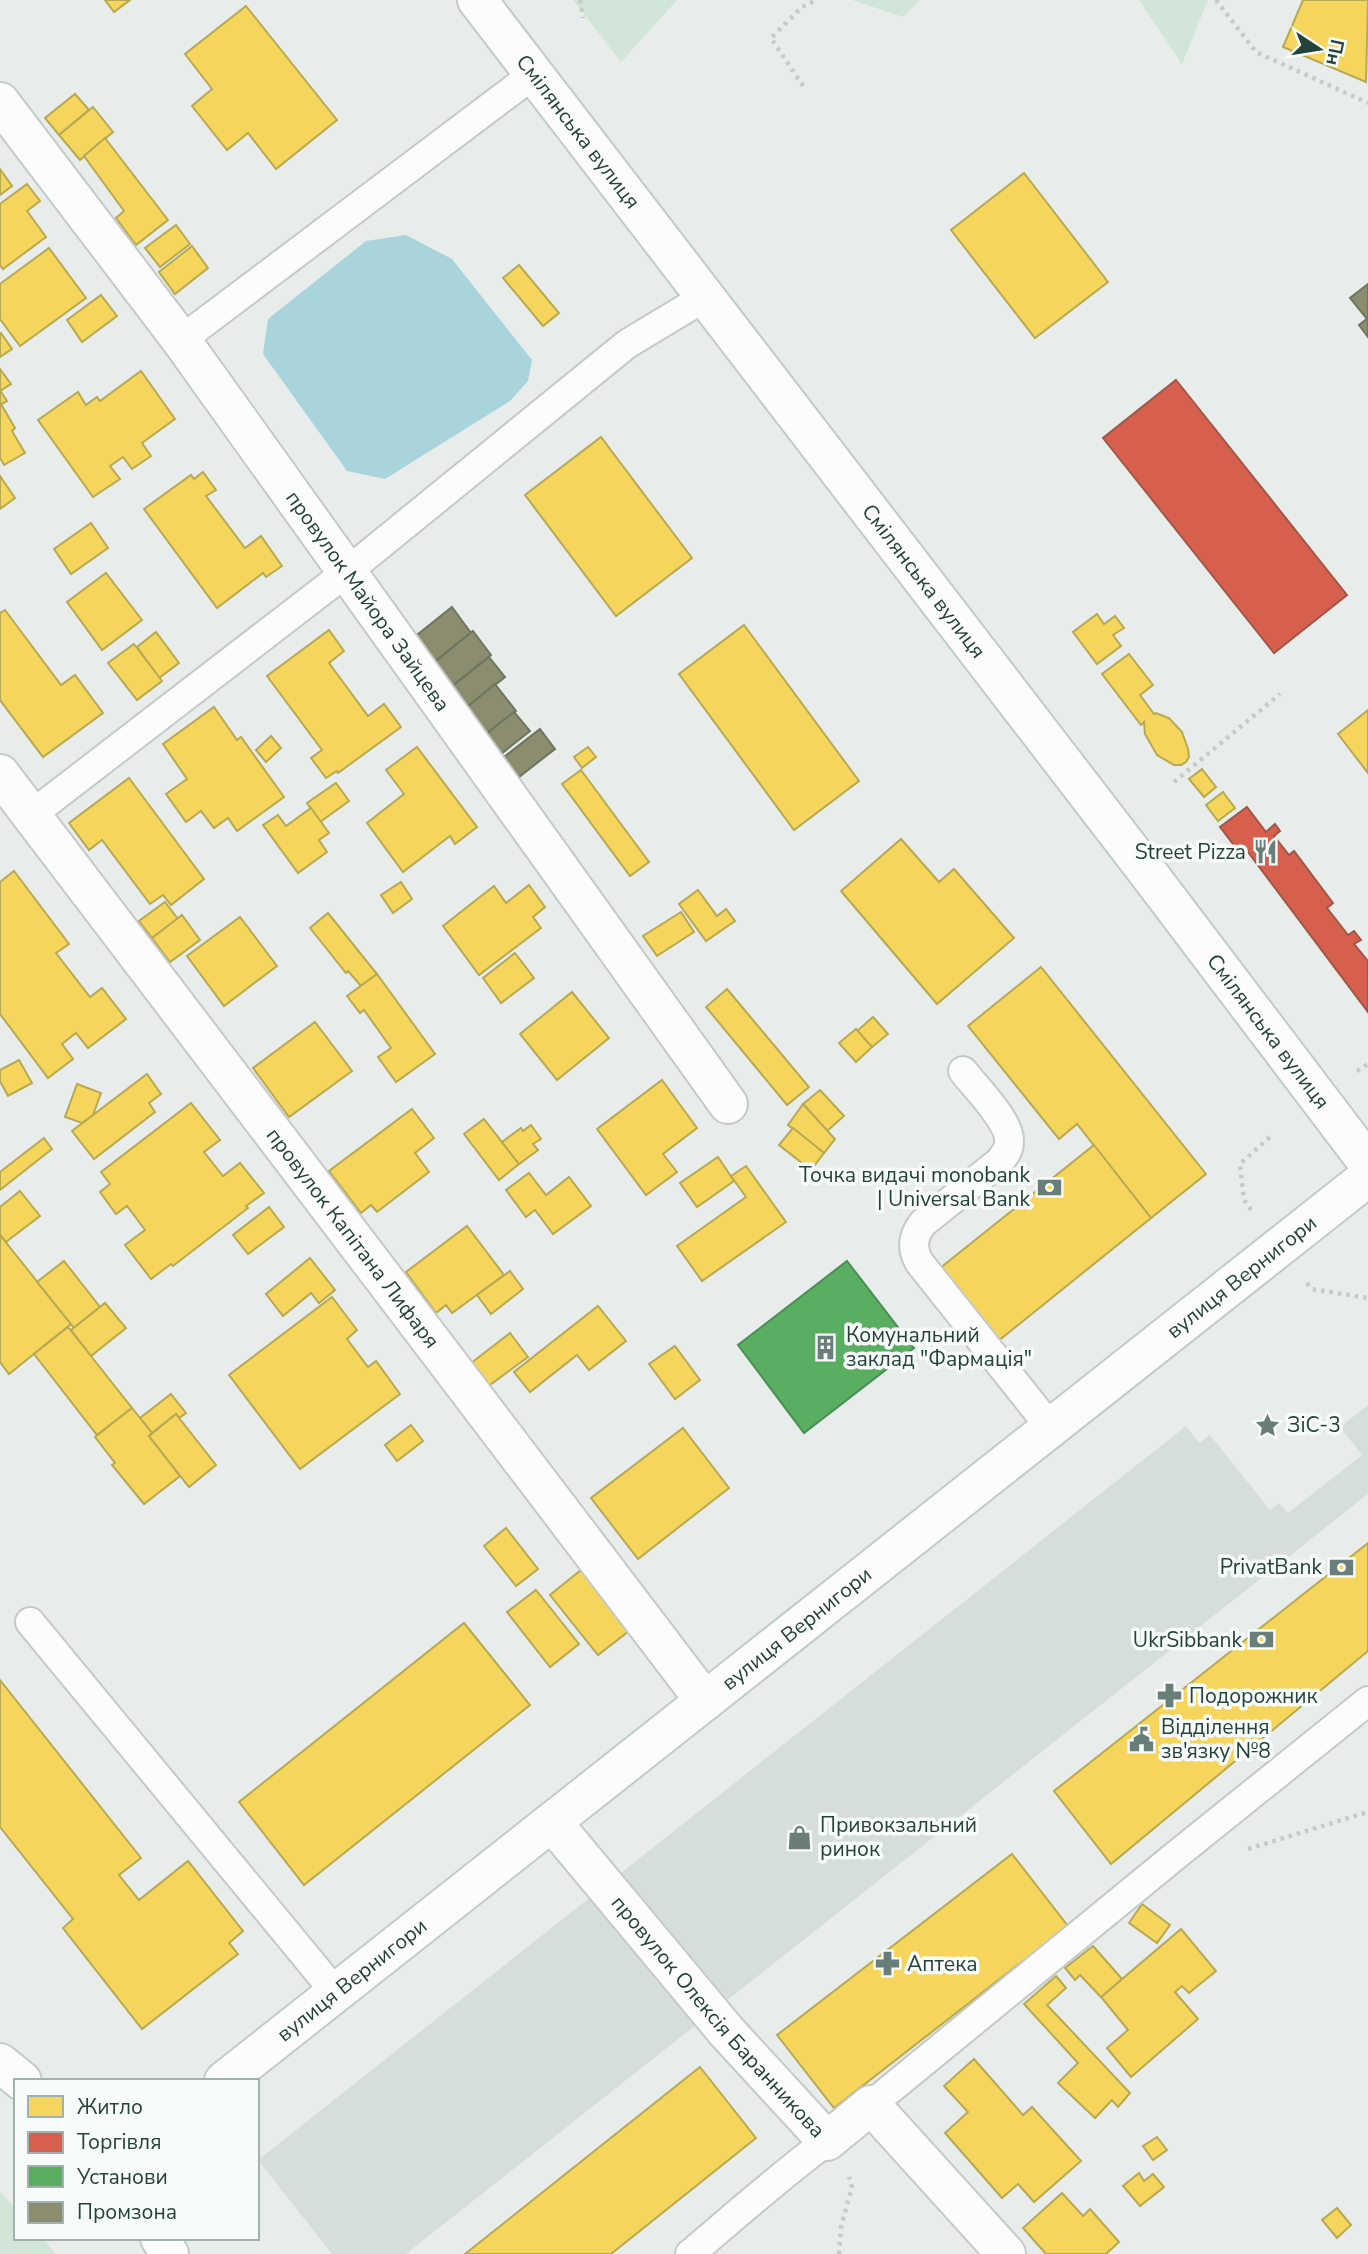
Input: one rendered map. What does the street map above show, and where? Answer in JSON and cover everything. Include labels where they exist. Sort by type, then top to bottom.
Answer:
[{"type":"street","name":"Смілянська вулиця","points":[[477,0],[1134,853],[1368,1163]]},
{"type":"street","name":"провулок Майора Зайцева","points":[[0,102],[181,340],[728,1104]]},
{"type":"street","name":"провулок Капітана Лифаря","points":[[0,774],[705,1701]]},
{"type":"street","name":"вулиця Вернигори","points":[[228,2079],[1368,1177]]},
{"type":"street","name":"провулок Олексія Баранникова","points":[[552,1822],[726,2031],[827,2141],[871,2105]]},
{"type":"street","points":[[0,2063],[20,2079]]},
{"type":"street","points":[[871,2105],[1006,2254]]},
{"type":"lane","points":[[181,340],[534,74]]},
{"type":"lane","points":[[31,815],[348,571],[627,344],[705,297]]},
{"type":"lane","points":[[963,1071],[1003,1122],[1009,1143],[1006,1154],[999,1162],[923,1223],[913,1241],[914,1252],[919,1262],[1051,1427]]},
{"type":"lane","points":[[30,1622],[336,1993]]},
{"type":"lane","points":[[871,2105],[1368,1701]]},
{"type":"lane","points":[[690,2254],[781,2175],[827,2141]]},
{"type":"path","points":[[580,0],[583,18]]},
{"type":"path","points":[[803,86],[771,38],[802,7],[817,0]]},
{"type":"path","points":[[1216,0],[1256,52],[1368,103]]},
{"type":"path","points":[[1174,782],[1280,694]]},
{"type":"path","points":[[1357,1072],[1368,1064]]},
{"type":"path","points":[[1251,1209],[1244,1200],[1240,1164],[1272,1136]]},
{"type":"path","points":[[1307,1283],[1312,1289],[1368,1298]]},
{"type":"path","points":[[1236,1853],[1368,1812]]},
{"type":"path","points":[[827,2141],[846,2165],[852,2187],[841,2227],[839,2254]]},
{"type":"shaded area","name":"Привокзальний ринок","points":[[1368,1405],[1368,1494],[406,2254],[332,2254],[259,2161],[1186,1426],[1199,1443],[1210,1435],[1270,1510],[1279,1503],[1288,1513],[1362,1455],[1340,1427]]},
{"type":"green space","points":[[573,0],[677,0],[621,62]]},
{"type":"green space","points":[[852,0],[920,0],[903,17]]},
{"type":"green space","points":[[1139,0],[1208,0],[1182,64]]},
{"type":"green space","points":[[0,2191],[14,2207],[14,2240],[44,2240],[56,2254],[0,2254]]},
{"type":"water","points":[[406,235],[452,259],[532,360],[528,381],[510,401],[385,479],[347,471],[263,354],[268,319],[366,241]]},
{"type":"building: Житло","points":[[105,0],[130,0],[114,12]]},
{"type":"building: Житло","points":[[1303,0],[1368,0],[1366,82],[1283,47]]},
{"type":"building: Житло","points":[[246,6],[337,120],[276,169],[248,133],[227,150],[192,106],[212,89],[185,54]]},
{"type":"building: Житло","points":[[75,94],[89,110],[59,135],[45,118]]},
{"type":"building: Житло","points":[[93,107],[113,132],[80,160],[59,135]]},
{"type":"building: Житло","points":[[105,138],[168,220],[136,245],[116,218],[124,211],[84,156]]},
{"type":"building: Житло","points":[[0,169],[12,186],[0,195]]},
{"type":"building: Житло","points":[[1024,173],[1108,282],[1035,338],[951,230]]},
{"type":"building: Житло","points":[[27,184],[40,201],[27,211],[46,237],[3,269],[0,265],[0,204]]},
{"type":"building: Житло","points":[[176,225],[190,244],[160,267],[145,248]]},
{"type":"building: Житло","points":[[192,246],[208,268],[175,294],[159,272]]},
{"type":"building: Житло","points":[[49,248],[86,298],[20,346],[0,319],[0,284]]},
{"type":"building: Житло","points":[[519,265],[559,313],[543,326],[503,278]]},
{"type":"building: Житло","points":[[101,295],[117,316],[82,342],[67,320]]},
{"type":"building: Житло","points":[[0,334],[12,349],[0,357]]},
{"type":"building: Житло","points":[[0,369],[11,384],[0,391]]},
{"type":"building: Житло","points":[[141,371],[175,419],[142,443],[151,456],[132,469],[123,457],[110,466],[120,479],[93,497],[38,420],[78,392],[86,405],[97,397],[100,401]]},
{"type":"building: Житло","points":[[0,390],[7,401],[1,404],[25,453],[4,465],[0,458]]},
{"type":"building: Житло","points":[[601,437],[692,558],[616,616],[525,495]]},
{"type":"building: Житло","points":[[203,472],[216,490],[206,496],[245,548],[261,536],[282,566],[266,577],[263,573],[217,608],[144,509],[191,475],[194,479]]},
{"type":"building: Житло","points":[[0,476],[15,498],[0,509]]},
{"type":"building: Житло","points":[[91,523],[108,548],[71,574],[54,549]]},
{"type":"building: Житло","points":[[106,573],[142,620],[102,650],[67,602]]},
{"type":"building: Житло","points":[[5,610],[61,685],[75,675],[103,713],[43,757],[0,700],[0,613]]},
{"type":"building: Житло","points":[[1097,614],[1104,624],[1115,616],[1124,628],[1113,635],[1121,646],[1097,664],[1073,632]]},
{"type":"building: Житло","points":[[744,625],[859,781],[794,830],[679,674]]},
{"type":"building: Житло","points":[[329,630],[344,651],[329,663],[368,716],[384,704],[401,727],[338,773],[337,771],[326,778],[311,758],[322,750],[267,676]]},
{"type":"building: Житло","points":[[156,632],[179,663],[159,678],[137,647]]},
{"type":"building: Житло","points":[[134,644],[162,681],[137,700],[108,663]]},
{"type":"building: Житло","points":[[1129,654],[1153,685],[1140,695],[1154,714],[1169,718],[1182,732],[1189,757],[1181,765],[1174,765],[1157,755],[1145,734],[1144,722],[1141,725],[1102,674]]},
{"type":"building: Житло","points":[[214,707],[237,740],[241,737],[284,797],[237,831],[228,818],[214,828],[201,811],[186,822],[166,794],[187,779],[163,744]]},
{"type":"building: Житло","points":[[1368,710],[1368,773],[1338,734]]},
{"type":"building: Житло","points":[[271,736],[281,748],[266,762],[256,750]]},
{"type":"building: Житло","points":[[417,747],[477,827],[455,844],[450,836],[403,872],[367,823],[404,794],[386,770]]},
{"type":"building: Житло","points":[[588,747],[596,757],[582,768],[574,757]]},
{"type":"building: Житло","points":[[1202,769],[1216,787],[1204,797],[1189,779]]},
{"type":"building: Житло","points":[[581,770],[649,862],[630,876],[562,784]]},
{"type":"building: Житло","points":[[129,778],[204,879],[171,905],[163,895],[150,904],[102,840],[89,850],[69,823]]},
{"type":"building: Житло","points":[[336,783],[349,801],[320,822],[307,803]]},
{"type":"building: Житло","points":[[1223,792],[1235,808],[1218,821],[1206,805]]},
{"type":"building: Житло","points":[[311,808],[329,833],[319,840],[327,852],[298,873],[263,825],[278,815],[286,826]]},
{"type":"building: Житло","points":[[901,839],[939,882],[954,869],[1014,938],[937,1004],[841,891]]},
{"type":"building: Житло","points":[[14,871],[69,944],[56,953],[90,997],[102,988],[126,1019],[88,1048],[76,1033],[62,1044],[73,1059],[48,1078],[0,1014],[0,882]]},
{"type":"building: Житло","points":[[401,882],[412,899],[393,913],[381,895]]},
{"type":"building: Житло","points":[[529,885],[545,907],[533,917],[541,928],[479,975],[443,926],[494,886],[506,903]]},
{"type":"building: Житло","points":[[698,890],[717,916],[726,909],[735,921],[706,941],[679,904]]},
{"type":"building: Житло","points":[[165,902],[178,919],[152,938],[139,921]]},
{"type":"building: Житло","points":[[681,912],[694,932],[657,956],[643,936]]},
{"type":"building: Житло","points":[[328,913],[377,974],[361,986],[348,971],[346,973],[310,928]]},
{"type":"building: Житло","points":[[182,915],[200,940],[170,962],[152,938]]},
{"type":"building: Житло","points":[[240,917],[277,966],[224,1006],[187,956]]},
{"type":"building: Житло","points":[[515,953],[534,978],[501,1003],[483,978]]},
{"type":"building: Житло","points":[[1041,967],[1206,1174],[1151,1218],[1077,1124],[1059,1139],[968,1026]]},
{"type":"building: Житло","points":[[377,974],[435,1054],[396,1082],[378,1057],[391,1048],[364,1010],[360,1013],[347,996]]},
{"type":"building: Житло","points":[[727,989],[809,1087],[787,1105],[706,1007]]},
{"type":"building: Житло","points":[[572,992],[609,1038],[557,1080],[520,1034]]},
{"type":"building: Житло","points":[[873,1017],[888,1034],[872,1047],[857,1031]]},
{"type":"building: Житло","points":[[315,1022],[352,1071],[289,1117],[253,1068]]},
{"type":"building: Житло","points":[[856,1029],[872,1047],[856,1062],[839,1043]]},
{"type":"building: Житло","points":[[19,1060],[32,1083],[8,1096],[0,1081],[0,1070]]},
{"type":"building: Житло","points":[[147,1074],[161,1094],[149,1103],[155,1112],[94,1159],[72,1131]]},
{"type":"building: Житло","points":[[662,1080],[697,1128],[663,1154],[677,1172],[646,1195],[597,1129]]},
{"type":"building: Житло","points":[[77,1084],[101,1093],[93,1115],[82,1123],[65,1117]]},
{"type":"building: Житло","points":[[820,1090],[844,1116],[827,1131],[803,1104]]},
{"type":"building: Житло","points":[[191,1103],[220,1140],[204,1152],[223,1176],[240,1163],[264,1193],[173,1266],[171,1264],[151,1279],[125,1245],[145,1230],[127,1206],[116,1214],[100,1192],[110,1184],[101,1172]]},
{"type":"building: Житло","points":[[803,1104],[835,1139],[824,1153],[788,1125]]},
{"type":"building: Житло","points":[[412,1109],[434,1138],[415,1153],[429,1172],[377,1212],[371,1205],[361,1213],[329,1171]]},
{"type":"building: Житло","points":[[484,1119],[519,1164],[499,1180],[464,1134]]},
{"type":"building: Житло","points":[[531,1125],[541,1139],[533,1144],[538,1150],[519,1164],[502,1142],[521,1128],[523,1131]]},
{"type":"building: Житло","points":[[793,1128],[824,1153],[811,1170],[779,1145]]},
{"type":"building: Житло","points":[[44,1138],[52,1149],[0,1190],[0,1172]]},
{"type":"building: Житло","points":[[1094,1145],[1151,1218],[997,1342],[939,1269]]},
{"type":"building: Житло","points":[[718,1157],[734,1181],[697,1207],[680,1183]]},
{"type":"building: Житло","points":[[746,1166],[786,1222],[702,1281],[677,1246],[746,1197],[731,1176]]},
{"type":"building: Житло","points":[[529,1173],[546,1195],[569,1177],[591,1206],[553,1234],[535,1210],[526,1217],[506,1190]]},
{"type":"building: Житло","points":[[20,1191],[40,1216],[6,1242],[0,1235],[0,1207]]},
{"type":"building: Житло","points":[[269,1207],[284,1227],[248,1254],[233,1235]]},
{"type":"building: Житло","points":[[467,1226],[504,1275],[452,1313],[446,1305],[436,1313],[406,1272]]},
{"type":"building: Житло","points":[[0,1235],[71,1324],[9,1374],[0,1362]]},
{"type":"building: Житло","points":[[310,1258],[335,1290],[319,1303],[311,1293],[283,1316],[266,1294]]},
{"type":"building: Житло","points":[[64,1261],[100,1307],[74,1328],[37,1282]]},
{"type":"building: Житло","points":[[510,1271],[523,1289],[491,1314],[477,1295]]},
{"type":"building: Житло","points":[[332,1297],[357,1330],[347,1339],[368,1367],[376,1361],[400,1394],[300,1469],[229,1375]]},
{"type":"building: Житло","points":[[105,1303],[126,1328],[91,1356],[71,1330]]},
{"type":"building: Житло","points":[[598,1306],[626,1341],[589,1370],[577,1355],[530,1392],[514,1372]]},
{"type":"building: Житло","points":[[68,1327],[132,1408],[97,1435],[34,1354]]},
{"type":"building: Житло","points":[[510,1333],[528,1357],[487,1387],[470,1364]]},
{"type":"building: Житло","points":[[675,1346],[700,1380],[675,1399],[649,1364]]},
{"type":"building: Житло","points":[[171,1394],[186,1413],[179,1418],[176,1414],[152,1433],[140,1418]]},
{"type":"building: Житло","points":[[132,1408],[152,1433],[149,1436],[180,1476],[144,1504],[112,1465],[115,1463],[95,1437]]},
{"type":"building: Житло","points":[[176,1414],[216,1465],[189,1487],[149,1436]]},
{"type":"building: Житло","points":[[411,1425],[423,1441],[397,1461],[385,1445]]},
{"type":"building: Житло","points":[[683,1428],[729,1488],[638,1559],[591,1498]]},
{"type":"building: Житло","points":[[506,1528],[538,1569],[516,1586],[484,1546]]},
{"type":"building: Житло","points":[[1368,1543],[1368,1651],[1111,1864],[1054,1791]]},
{"type":"building: Житло","points":[[581,1570],[629,1631],[598,1655],[550,1595]]},
{"type":"building: Житло","points":[[536,1590],[579,1644],[550,1667],[507,1612]]},
{"type":"building: Житло","points":[[464,1623],[530,1705],[304,1885],[239,1802]]},
{"type":"building: Житло","points":[[0,1680],[141,1858],[119,1875],[139,1900],[188,1861],[243,1931],[229,1943],[238,1954],[142,2029],[63,1928],[73,1919],[0,1827]]},
{"type":"building: Житло","points":[[1012,1854],[1068,1926],[834,2108],[777,2035]]},
{"type":"building: Житло","points":[[1142,1904],[1170,1925],[1157,1943],[1129,1923]]},
{"type":"building: Житло","points":[[1181,1929],[1216,1971],[1189,1993],[1182,1986],[1175,1992],[1198,2019],[1131,2077],[1107,2048],[1128,2030],[1101,1997]]},
{"type":"building: Житло","points":[[1093,1946],[1122,1979],[1101,1997],[1080,1975],[1075,1980],[1065,1968]]},
{"type":"building: Житло","points":[[1056,1976],[1066,1988],[1047,2005],[1130,2093],[1118,2107],[1112,2100],[1095,2118],[1058,2083],[1078,2063],[1024,2004]]},
{"type":"building: Житло","points":[[974,2059],[1023,2115],[1032,2107],[1081,2161],[1034,2202],[1018,2184],[1002,2198],[945,2133],[968,2112],[944,2086]]},
{"type":"building: Житло","points":[[700,2067],[756,2138],[611,2254],[465,2254]]},
{"type":"building: Житло","points":[[1157,2137],[1167,2150],[1153,2160],[1143,2146]]},
{"type":"building: Житло","points":[[1139,2173],[1144,2181],[1153,2174],[1164,2187],[1140,2206],[1123,2186]]},
{"type":"building: Житло","points":[[1062,2193],[1083,2216],[1090,2209],[1119,2242],[1106,2254],[1046,2254],[1023,2228]]},
{"type":"building: Житло","points":[[1337,2208],[1351,2225],[1337,2238],[1322,2220]]},
{"type":"building: Торгівля","points":[[1176,380],[1347,595],[1274,653],[1103,438]]},
{"type":"building: Торгівля","points":[[1247,807],[1266,832],[1275,824],[1280,831],[1274,836],[1289,855],[1294,851],[1333,903],[1327,908],[1348,935],[1354,931],[1361,940],[1354,944],[1368,961],[1368,1012],[1245,848],[1239,852],[1220,827]]},
{"type":"building: Установи","name":"Комунальний заклад \"Фармація\"","points":[[847,1261],[914,1348],[804,1433],[738,1345]]},
{"type":"building: Промзона","points":[[1368,284],[1368,318],[1367,319],[1350,298]]},
{"type":"building: Промзона","points":[[1368,318],[1368,337],[1359,325]]},
{"type":"building: Промзона","points":[[452,607],[471,633],[432,664],[412,639]]},
{"type":"building: Промзона","points":[[473,631],[491,655],[450,688],[432,664]]},
{"type":"building: Промзона","points":[[489,657],[505,677],[466,708],[450,688]]},
{"type":"building: Промзона","points":[[495,684],[516,711],[486,734],[466,708]]},
{"type":"building: Промзона","points":[[514,712],[530,731],[501,754],[486,734]]},
{"type":"building: Промзона","points":[[540,729],[555,749],[519,777],[504,757]]},
{"type":"place","name":"Street Pizza","points":[[1266,852]]},
{"type":"place","name":"Точка видачі monobank | Universal Bank","points":[[1050,1187]]},
{"type":"place","name":"Комунальний заклад \"Фармація\"","points":[[826,1347]]},
{"type":"place","name":"ЗіС-3","points":[[1267,1425]]},
{"type":"place","name":"PrivatBank","points":[[1342,1567]]},
{"type":"place","name":"UkrSibbank","points":[[1262,1640]]},
{"type":"place","name":"Подорожник","points":[[1169,1696]]},
{"type":"place","name":"Відділення зв'язку №8","points":[[1141,1739]]},
{"type":"place","name":"Привокзальний ринок","points":[[800,1837]]},
{"type":"place","name":"Аптека","points":[[887,1964]]}]
